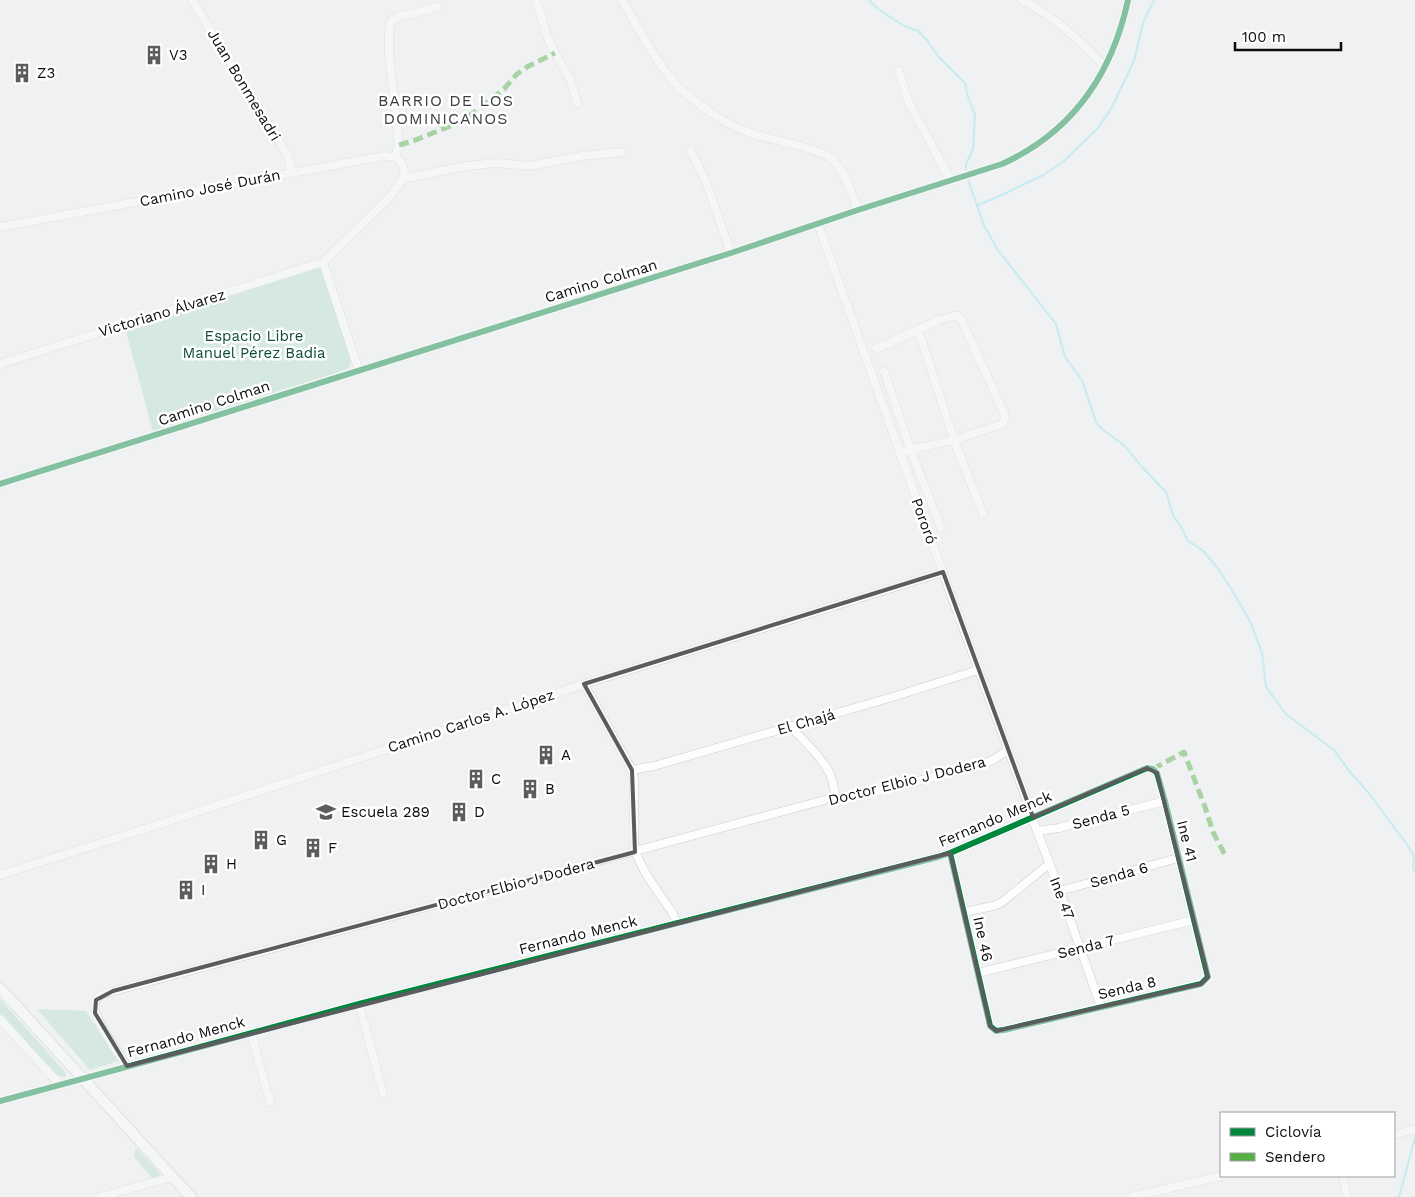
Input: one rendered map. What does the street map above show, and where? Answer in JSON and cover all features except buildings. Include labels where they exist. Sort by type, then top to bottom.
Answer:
[{"type":"main road","points":[[0,988],[84,1078],[190,1197]]},
{"type":"street","name":"Juan Bonmesadri","points":[[192,0],[288,156],[292,172]]},
{"type":"street","points":[[536,0],[548,38],[570,79],[577,103]]},
{"type":"street","points":[[622,0],[650,50],[669,76],[684,92],[722,120],[746,131],[817,151],[830,157],[839,168],[858,210]]},
{"type":"street","points":[[1022,0],[1043,12],[1070,32],[1105,67]]},
{"type":"street","name":"Camino Colman","points":[[0,484],[731,253],[993,167],[1018,156],[1052,134],[1088,96],[1115,45],[1125,17],[1128,0]]},
{"type":"street","points":[[359,371],[323,262],[388,199],[403,179],[404,166],[395,157],[399,144],[389,54],[391,21],[398,17],[438,7]]},
{"type":"street","points":[[899,71],[908,101],[951,181]]},
{"type":"street","points":[[691,151],[706,182],[731,253]]},
{"type":"street","points":[[403,179],[466,166],[497,163],[529,166],[582,156],[622,152]]},
{"type":"street","name":"Camino José Durán","points":[[0,227],[292,172],[384,156],[395,157]]},
{"type":"street","name":"Pororó","points":[[818,224],[978,670],[1033,817]]},
{"type":"street","name":"Victoriano Álvarez","points":[[0,364],[323,262]]},
{"type":"street","points":[[876,349],[939,320],[958,316],[1004,414],[1005,419],[1002,424],[954,440],[900,452]]},
{"type":"street","points":[[918,329],[954,440],[983,514]]},
{"type":"street","points":[[884,371],[911,451],[941,528]]},
{"type":"street","name":"Camino Carlos A. López","points":[[0,875],[584,684],[943,572]]},
{"type":"street","name":"El Chajá","points":[[632,770],[654,766],[896,696],[978,670]]},
{"type":"street","points":[[584,684],[632,770],[634,779],[634,843],[636,852],[642,866],[677,923]]},
{"type":"street","points":[[790,726],[821,760],[830,773],[836,797]]},
{"type":"street","name":"Doctor Elbio J Dodera","points":[[127,1066],[95,1013],[94,1004],[103,994],[836,797],[846,799],[981,765],[1008,750]]},
{"type":"street","name":"Fernando Menck","points":[[0,1101],[359,1004],[950,853],[1146,768],[1154,769]]},
{"type":"street","name":"Ine 41","points":[[1154,769],[1157,773],[1165,801],[1194,920]]},
{"type":"street","name":"Senda 5","points":[[1037,831],[1059,828],[1165,801]]},
{"type":"street","name":"Ine 47","points":[[1033,817],[1101,1007]]},
{"type":"street","name":"Ine 46","points":[[950,853],[992,1028]]},
{"type":"street","name":"Senda 6","points":[[1060,891],[1178,858]]},
{"type":"street","points":[[964,912],[1001,903],[1049,864]]},
{"type":"street","name":"Senda 7","points":[[978,973],[1194,920]]},
{"type":"street","name":"Senda 8","points":[[992,1028],[996,1031],[1004,1030],[1201,984],[1208,977],[1194,920]]},
{"type":"street","points":[[359,1004],[384,1093]]},
{"type":"street","points":[[0,1019],[60,1085]]},
{"type":"street","points":[[251,1033],[270,1102]]},
{"type":"street","points":[[1395,1134],[1415,1129]]},
{"type":"street","points":[[1131,1197],[1220,1176]]},
{"type":"street","points":[[100,1197],[172,1177]]},
{"type":"street","points":[[1343,1177],[1347,1197]]},
{"type":"highlighted area","points":[[943,572],[1033,817],[1147,768],[1157,773],[1208,977],[1201,984],[996,1031],[990,1026],[950,853],[127,1066],[95,1013],[96,1000],[113,991],[635,852],[632,770],[584,684]]},
{"type":"green space","name":"Espacio Libre Manuel Pérez Badia","points":[[318,267],[326,275],[349,353],[351,362],[349,368],[325,378],[153,432],[126,331]]},
{"type":"green space","points":[[0,999],[66,1073],[65,1077],[55,1074],[0,1015]]},
{"type":"green space","points":[[37,1009],[86,1011],[118,1061],[90,1070]]},
{"type":"green space","points":[[135,1149],[158,1171],[160,1174],[158,1177],[153,1179],[134,1157]]},
{"type":"waterway","points":[[869,0],[878,9],[904,26],[918,31],[938,56],[965,83],[975,115],[973,149],[966,164],[966,170]]},
{"type":"waterway","points":[[978,205],[1043,175],[1064,161],[1098,128],[1112,107],[1134,61],[1143,23],[1154,0]]},
{"type":"waterway","points":[[968,180],[984,225],[997,249],[1056,324],[1065,357],[1082,380],[1096,422],[1103,430],[1125,446],[1166,492],[1173,515],[1187,540],[1202,550],[1217,567],[1250,621],[1262,653],[1266,687],[1286,714],[1334,750],[1408,846],[1414,856],[1413,867],[1415,871]]},
{"type":"waterway","points":[[1399,1197],[1415,1138]]},
{"type":"marked path","points":[[399,145],[460,122],[504,89],[517,74],[555,53]]},
{"type":"marked path","points":[[1153,769],[1184,752],[1213,832],[1226,857]]},
{"type":"cycle path","points":[[0,484],[731,253],[1002,164],[1027,151],[1049,135],[1068,118],[1085,98],[1100,76],[1111,52],[1121,27],[1128,0]]},
{"type":"cycle path","points":[[0,1101],[359,1004],[938,857],[1147,768],[1153,769],[1157,773],[1208,977],[1201,984],[996,1031],[990,1026],[950,853]]},
{"type":"place","name":"V3","points":[[154,55]]},
{"type":"place","name":"Z3","points":[[22,73]]},
{"type":"place","name":"A","points":[[546,755]]},
{"type":"place","name":"C","points":[[476,779]]},
{"type":"place","name":"B","points":[[530,789]]},
{"type":"place","name":"Escuela 289","points":[[326,812]]},
{"type":"place","name":"D","points":[[459,812]]},
{"type":"place","name":"G","points":[[261,840]]},
{"type":"place","name":"F","points":[[313,848]]},
{"type":"place","name":"H","points":[[211,864]]},
{"type":"place","name":"I","points":[[186,890]]},
{"type":"district","name":"BARRIO DE LOS DOMINICANOS","points":[[446,109]]}]
